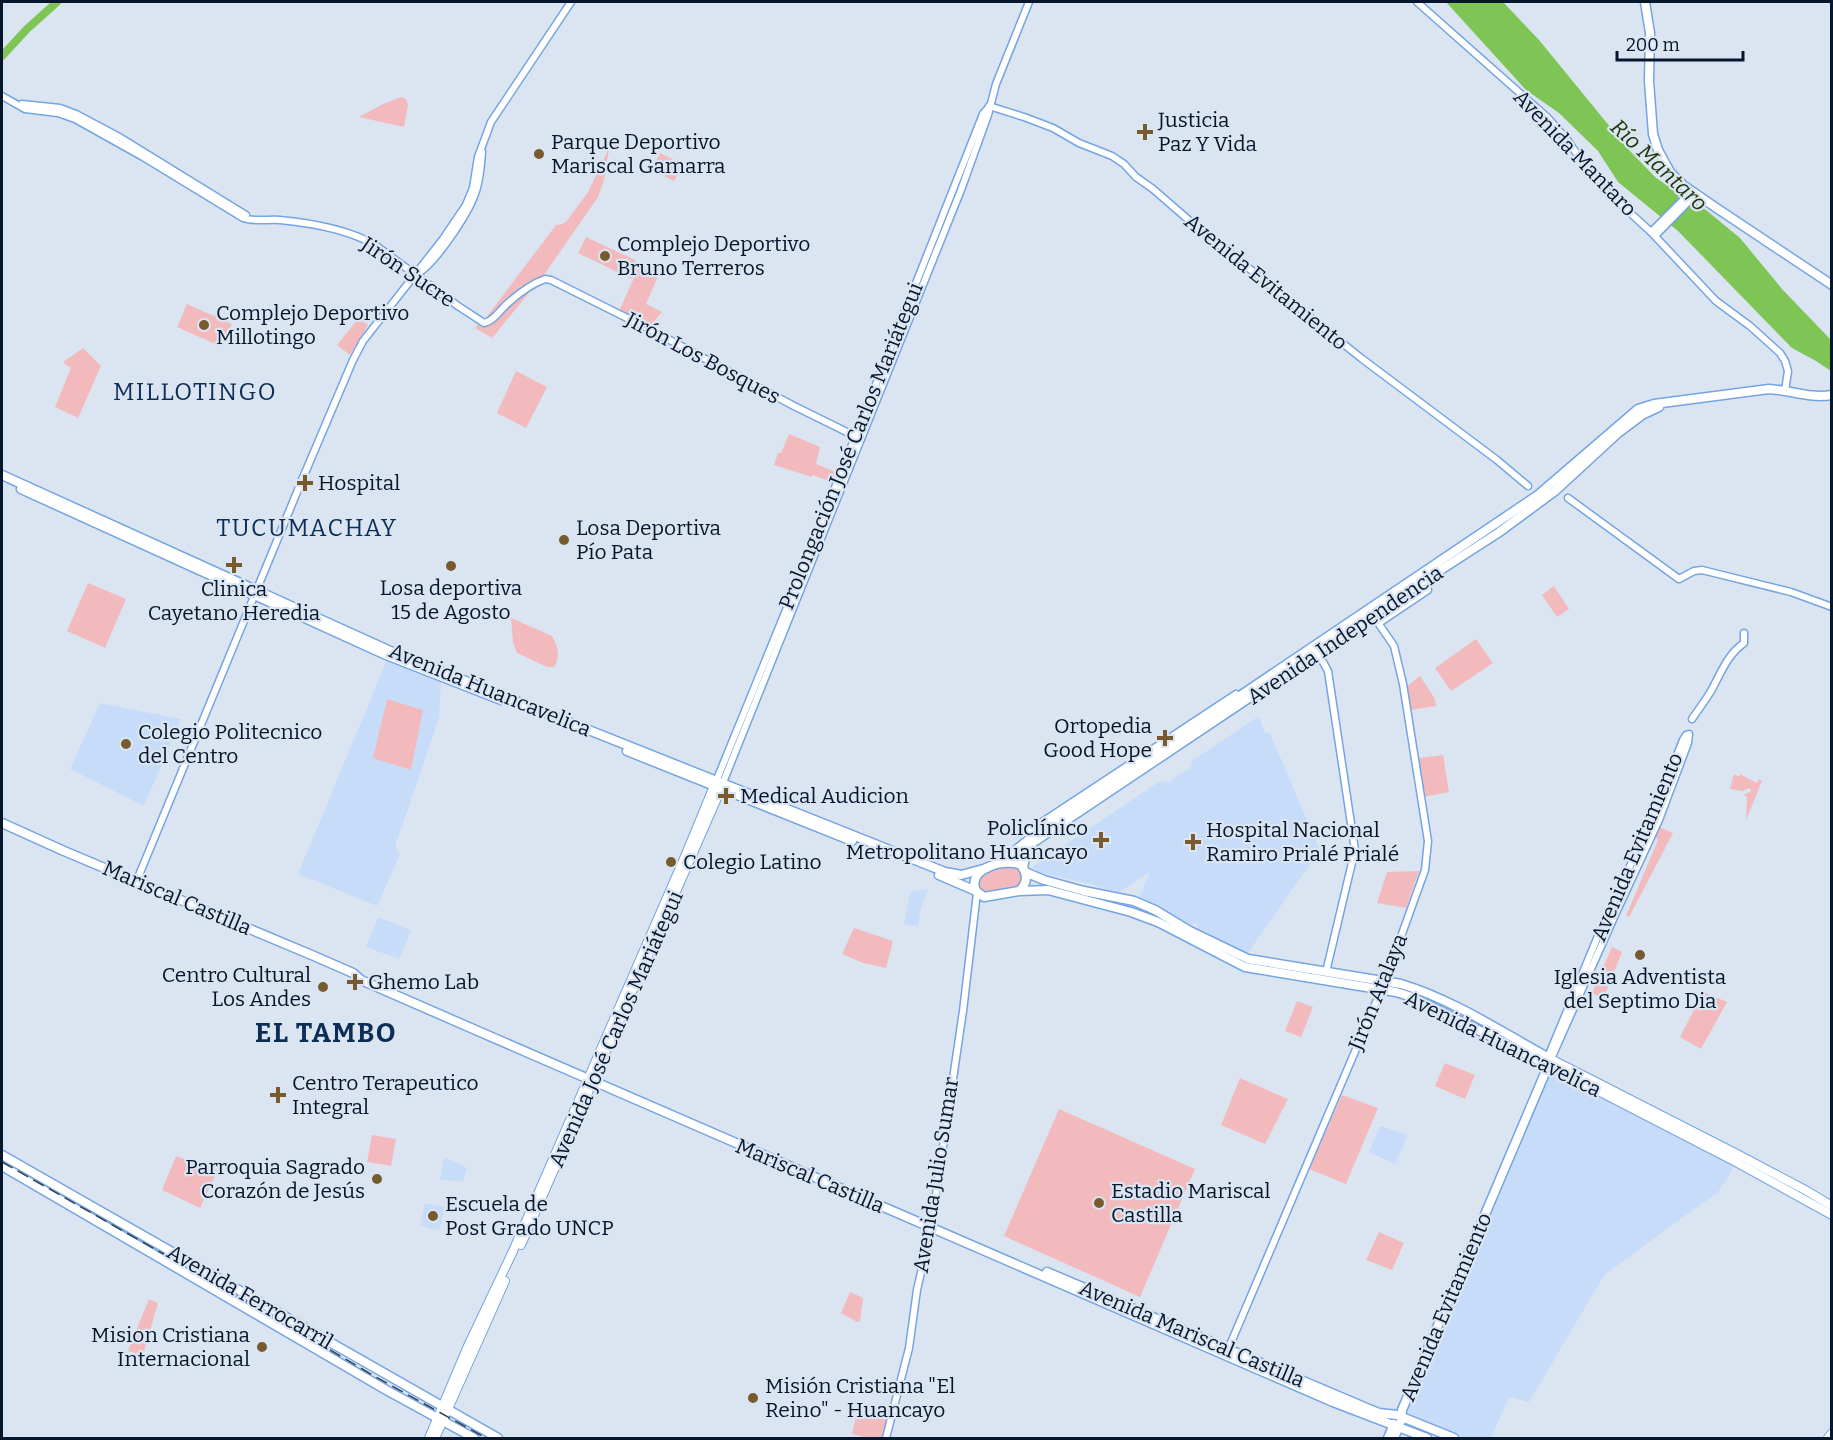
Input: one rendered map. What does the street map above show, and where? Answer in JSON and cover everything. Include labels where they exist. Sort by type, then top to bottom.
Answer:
[{"type":"main road","points":[[1645,2],[1650,33],[1649,81],[1653,134],[1658,150],[1670,172],[1692,195],[1832,285]]},
{"type":"main road","name":"Avenida Independencia","points":[[1024,870],[1026,853],[1031,844],[1318,653],[1538,495],[1638,409],[1654,404],[1769,389],[1808,396],[1832,395]]},
{"type":"main road","name":"Avenida Huancavelica","points":[[2,475],[386,655],[718,785],[977,892]]},
{"type":"main road","name":"Avenida Huancavelica","points":[[2,480],[256,593]]},
{"type":"main road","name":"Avenida Independencia","points":[[999,863],[1109,782],[1371,613]]},
{"type":"main road","name":"Avenida Huancavelica","points":[[718,785],[945,872],[961,875],[987,868]]},
{"type":"main road","name":"Avenida José Carlos Mariátegui","points":[[445,1408],[718,785]]},
{"type":"main road","name":"Mariscal Castilla","points":[[2,822],[64,851],[353,973],[361,980],[932,1225]]},
{"type":"main road","points":[[1014,862],[1024,870],[1026,882],[1019,891],[987,897],[980,896],[974,885],[975,879],[987,868],[999,863],[1014,862]]},
{"type":"main road","name":"Avenida Huancavelica","points":[[1024,870],[1216,948],[1248,958],[1383,985],[1412,997],[1739,1155],[1832,1206]]},
{"type":"main road","name":"Avenida Huancavelica","points":[[1019,891],[1048,890],[1088,896]]},
{"type":"main road","name":"Avenida Huancavelica","points":[[1216,948],[1245,967],[1383,985]]},
{"type":"main road","name":"Avenida Huancavelica","points":[[1547,1063],[1832,1215]]},
{"type":"main road","name":"Avenida Evitamiento","points":[[1388,1438],[1399,1419],[1547,1063]]},
{"type":"main road","name":"Avenida Ferrocarril","points":[[2,1155],[498,1438]]},
{"type":"main road","name":"Avenida Ferrocarril","points":[[2,1166],[474,1438]]},
{"type":"main road","name":"Avenida Mariscal Castilla","points":[[932,1225],[1227,1352],[1379,1413],[1454,1438]]},
{"type":"main road","name":"Avenida Mariscal Castilla","points":[[1227,1352],[1269,1374],[1354,1410],[1399,1419],[1427,1438]]},
{"type":"main road","points":[[429,1438],[445,1408]]},
{"type":"main road","points":[[435,1438],[440,1419]]},
{"type":"main road","name":"Avenida Evitamiento","points":[[1394,1438],[1399,1419]]},
{"type":"main road","points":[[1828,1438],[1832,1433]]},
{"type":"street","points":[[137,880],[353,360],[363,341],[415,276],[466,205],[473,188],[478,157],[491,122],[571,2]]},
{"type":"street","name":"Prolongación José Carlos Mariátegui","points":[[718,785],[1029,2]]},
{"type":"street","name":"Avenida Mantaro","points":[[1417,2],[1547,117],[1568,141],[1595,180],[1653,234],[1716,301],[1750,326],[1780,354],[1788,371],[1785,391]]},
{"type":"street","name":"Jirón Sucre","points":[[3,97],[26,106],[66,109],[121,138],[254,220],[302,223],[362,238],[486,324],[511,300],[533,284],[545,279]]},
{"type":"street","name":"Avenida Evitamiento","points":[[989,106],[1053,128],[1124,164],[1136,177],[1351,350],[1528,486]]},
{"type":"street","points":[[1653,234],[1692,195]]},
{"type":"street","name":"Jirón Los Bosques","points":[[545,279],[651,330],[794,406],[858,437]]},
{"type":"street","points":[[1568,498],[1678,579],[1694,571],[1702,570],[1791,592],[1831,607]]},
{"type":"street","name":"Avenida Independencia","points":[[1030,839],[1030,830],[1416,573]]},
{"type":"street","name":"Avenida Independencia","points":[[1379,623],[1428,590]]},
{"type":"street","name":"Jirón Atalaya","points":[[1227,1352],[1383,985],[1425,870],[1428,841],[1405,694],[1394,646],[1371,613]]},
{"type":"street","points":[[1692,719],[1711,691],[1727,661],[1744,643],[1744,633]]},
{"type":"street","points":[[1318,653],[1328,672],[1354,850],[1326,972]]},
{"type":"street","name":"Avenida Evitamiento","points":[[1689,734],[1688,743],[1659,820],[1547,1063],[1683,740],[1689,734]]},
{"type":"street","name":"Avenida Julio Sumar","points":[[886,1438],[909,1348],[917,1290],[932,1225],[977,892]]},
{"type":"street","points":[[976,909],[987,897]]},
{"type":"shaded area","points":[[1446,2],[1503,2],[1539,40],[1629,150],[1656,178],[1706,210],[1740,238],[1782,289],[1831,340],[1831,371],[1792,348],[1678,231],[1618,182],[1598,151],[1559,113],[1526,90]]},
{"type":"shaded area","points":[[401,97],[406,99],[408,105],[404,127],[359,117],[381,105]]},
{"type":"shaded area","points":[[610,146],[604,180],[598,197],[544,275],[485,319],[556,225],[566,222],[588,192]]},
{"type":"shaded area","points":[[660,153],[682,164],[674,181],[652,170]]},
{"type":"shaded area","name":"Complejo Deportivo Bruno Terreros","points":[[586,237],[635,260],[638,266],[632,279],[578,253]]},
{"type":"shaded area","points":[[639,267],[658,276],[646,304],[662,312],[650,326],[619,311]]},
{"type":"shaded area","points":[[528,291],[529,293],[492,338],[475,328],[478,324],[488,326]]},
{"type":"shaded area","name":"Complejo Deportivo Millotingo","points":[[187,304],[232,324],[222,347],[177,327]]},
{"type":"shaded area","points":[[359,318],[368,325],[350,355],[337,345]]},
{"type":"shaded area","points":[[83,348],[101,366],[78,418],[55,407],[71,368],[63,362]]},
{"type":"shaded area","points":[[516,371],[547,387],[526,428],[497,413]]},
{"type":"shaded area","points":[[789,434],[820,447],[816,464],[836,472],[831,482],[774,465]]},
{"type":"shaded area","points":[[88,583],[126,599],[105,648],[67,631]]},
{"type":"shaded area","points":[[1554,586],[1569,609],[1557,617],[1542,595]]},
{"type":"shaded area","points":[[511,618],[552,636],[558,652],[554,667],[547,667],[517,653],[513,643]]},
{"type":"shaded area","points":[[1476,639],[1493,663],[1451,691],[1435,668]]},
{"type":"shaded area","points":[[387,660],[441,682],[439,718],[396,844],[396,850],[400,854],[377,906],[298,874]]},
{"type":"shaded area","points":[[1420,676],[1435,699],[1436,706],[1411,710],[1407,686]]},
{"type":"shaded area","points":[[387,699],[423,710],[411,770],[373,758]]},
{"type":"shaded area","name":"Colegio Politecnico del Centro","points":[[100,703],[181,719],[144,806],[70,769]]},
{"type":"shaded area","name":"Hospital Nacional Ramiro Prialé Prialé","points":[[1259,716],[1265,733],[1270,733],[1320,850],[1247,954],[1197,927],[1195,923],[1191,925],[1139,899],[1150,872],[1118,893],[1091,884],[1041,873],[1032,867],[1160,781],[1170,783],[1188,769],[1190,770],[1192,761]]},
{"type":"shaded area","points":[[1443,755],[1449,792],[1423,797],[1418,758]]},
{"type":"shaded area","points":[[1734,774],[1739,777],[1740,774],[1757,783],[1759,779],[1762,781],[1746,820],[1747,797],[1744,795],[1751,791],[1750,788],[1742,791],[1730,789]]},
{"type":"shaded area","points":[[1657,826],[1673,833],[1629,917],[1626,916],[1658,840],[1654,834]]},
{"type":"shaded area","points":[[1012,865],[1020,869],[1023,880],[1017,888],[983,894],[980,892],[977,881],[981,877],[993,870]]},
{"type":"shaded area","points":[[1419,871],[1406,908],[1377,903],[1387,872]]},
{"type":"shaded area","points":[[928,889],[921,908],[918,926],[904,925],[910,892]]},
{"type":"shaded area","points":[[378,917],[411,930],[399,959],[366,947]]},
{"type":"shaded area","points":[[854,928],[893,941],[886,968],[863,963],[842,954]]},
{"type":"shaded area","points":[[1612,947],[1622,952],[1603,999],[1592,993]]},
{"type":"shaded area","points":[[1703,992],[1727,1002],[1701,1049],[1680,1037]]},
{"type":"shaded area","points":[[1297,1001],[1313,1007],[1301,1037],[1285,1031]]},
{"type":"shaded area","points":[[1445,1063],[1475,1075],[1465,1099],[1435,1086]]},
{"type":"shaded area","points":[[1548,1068],[1735,1163],[1718,1192],[1608,1272],[1529,1402],[1509,1397],[1491,1438],[1461,1438],[1406,1417],[1405,1411]]},
{"type":"shaded area","points":[[1240,1078],[1288,1099],[1265,1144],[1221,1125]]},
{"type":"shaded area","points":[[1342,1095],[1378,1108],[1346,1184],[1309,1169]]},
{"type":"shaded area","name":"Estadio Mariscal Castilla","points":[[1059,1109],[1195,1169],[1140,1297],[1004,1236]]},
{"type":"shaded area","points":[[1380,1126],[1408,1135],[1395,1164],[1369,1152]]},
{"type":"shaded area","points":[[372,1135],[396,1139],[391,1166],[367,1162]]},
{"type":"shaded area","points":[[176,1156],[217,1171],[200,1208],[162,1190]]},
{"type":"shaded area","points":[[444,1157],[467,1168],[463,1181],[440,1180]]},
{"type":"shaded area","name":"Escuela de Post Grado UNCP","points":[[425,1203],[445,1207],[439,1231],[420,1225]]},
{"type":"shaded area","points":[[1379,1232],[1404,1243],[1392,1270],[1366,1260]]},
{"type":"shaded area","points":[[850,1292],[863,1298],[860,1321],[857,1322],[841,1313]]},
{"type":"shaded area","points":[[149,1299],[158,1303],[143,1355],[128,1351]]},
{"type":"shaded area","points":[[857,1412],[887,1420],[883,1438],[868,1438],[852,1434]]},
{"type":"waterway","points":[[2,56],[57,2]]},
{"type":"railway","points":[[2,1162],[486,1438]]},
{"type":"place","name":"Justicia Paz Y Vida","points":[[1145,132]]},
{"type":"place","name":"Parque Deportivo Mariscal Gamarra","points":[[539,154]]},
{"type":"place","name":"Complejo Deportivo Bruno Terreros","points":[[605,256]]},
{"type":"place","name":"Complejo Deportivo Millotingo","points":[[204,325]]},
{"type":"place","name":"Hospital","points":[[305,483]]},
{"type":"place","name":"Losa Deportiva Pío Pata","points":[[564,540]]},
{"type":"place","name":"Clinica Cayetano Heredia","points":[[234,565]]},
{"type":"place","name":"Losa deportiva 15 de Agosto","points":[[451,566]]},
{"type":"place","name":"Ortopedia Good Hope","points":[[1165,738]]},
{"type":"place","name":"Colegio Politecnico del Centro","points":[[126,744]]},
{"type":"place","name":"Medical Audicion","points":[[726,796]]},
{"type":"place","name":"Policlínico Metropolitano Huancayo","points":[[1101,840]]},
{"type":"place","name":"Hospital Nacional Ramiro Prialé Prialé","points":[[1193,842]]},
{"type":"place","name":"Colegio Latino","points":[[671,862]]},
{"type":"place","name":"Iglesia Adventista del Septimo Dia","points":[[1640,955]]},
{"type":"place","name":"Ghemo Lab","points":[[355,982]]},
{"type":"place","name":"Centro Cultural Los Andes","points":[[323,987]]},
{"type":"place","name":"Centro Terapeutico Integral","points":[[278,1095]]},
{"type":"place","name":"Parroquia Sagrado Corazón de Jesús","points":[[377,1179]]},
{"type":"place","name":"Estadio Mariscal Castilla","points":[[1099,1203]]},
{"type":"place","name":"Escuela de Post Grado UNCP","points":[[433,1216]]},
{"type":"place","name":"Mision Cristiana Internacional","points":[[262,1347]]},
{"type":"place","name":"Misión Cristiana \"El Reino\" - Huancayo","points":[[753,1398]]},
{"type":"district","name":"MILLOTINGO","points":[[195,392]]},
{"type":"district","name":"TUCUMACHAY","points":[[307,528]]},
{"type":"district","name":"EL TAMBO","points":[[326,1033]]},
{"type":"water label","name":"Río Mantaro","points":[[1659,165]]}]
